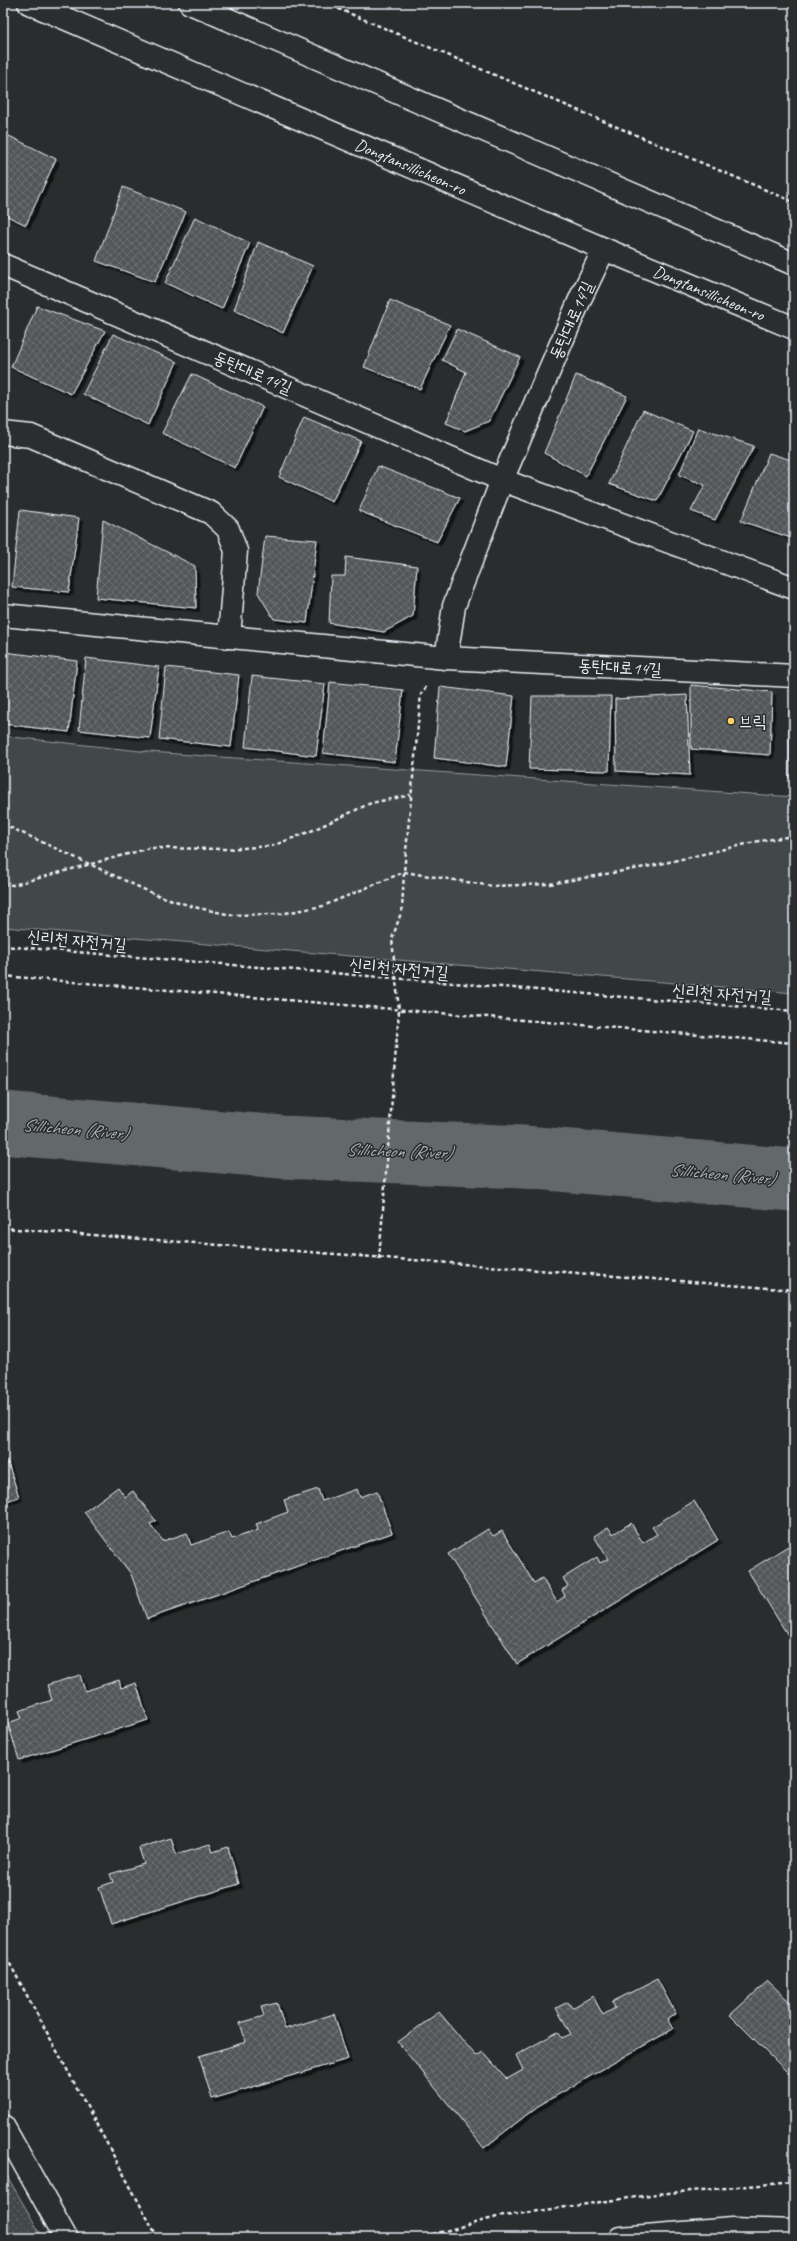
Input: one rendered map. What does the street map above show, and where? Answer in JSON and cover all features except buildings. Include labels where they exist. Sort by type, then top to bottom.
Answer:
[{"type":"street","name":"Dongtansillicheon-ro","points":[[29,3],[604,249],[794,328]]},
{"type":"street","points":[[190,3],[794,264]]},
{"type":"street","name":"동탄대로14길","points":[[446,658],[454,606],[502,480],[581,297],[604,249]]},
{"type":"street","name":"동탄대로14길","points":[[3,265],[502,480],[794,588]]},
{"type":"street","points":[[3,433],[31,436],[211,513],[228,530],[236,551],[229,637]]},
{"type":"street","name":"동탄대로14길","points":[[3,615],[446,658],[794,676]]},
{"type":"street","points":[[3,2126],[66,2238]]},
{"type":"street","points":[[620,2238],[733,2230],[794,2231]]},
{"type":"path","points":[[324,3],[794,202]]},
{"type":"path","points":[[379,1259],[399,1011],[392,939],[402,910],[404,872],[421,694],[446,658]]},
{"type":"path","points":[[3,884],[13,885],[150,848],[226,849],[272,846],[311,831],[372,803],[411,795]]},
{"type":"path","points":[[3,824],[154,894],[194,907],[232,915],[280,914],[323,906],[404,872],[492,886],[550,884],[656,865],[758,841],[794,836]]},
{"type":"path","name":"신리천 자전거길","points":[[3,946],[794,1011]]},
{"type":"path","points":[[3,976],[399,1011],[794,1042]]},
{"type":"path","points":[[3,1228],[379,1259],[794,1290]]},
{"type":"path","points":[[3,1951],[158,2238]]},
{"type":"path","points":[[419,2238],[497,2217],[657,2194],[794,2182]]},
{"type":"shaded area","points":[[3,736],[149,752],[794,797],[794,993],[3,927]]},
{"type":"shaded area","points":[[3,2169],[43,2238],[15,2238],[3,2233]]},
{"type":"waterway","name":"Sillicheon (River)","points":[[3,1123],[281,1147],[524,1157],[794,1180]]},
{"type":"place","name":"브릭","points":[[731,721]]}]
